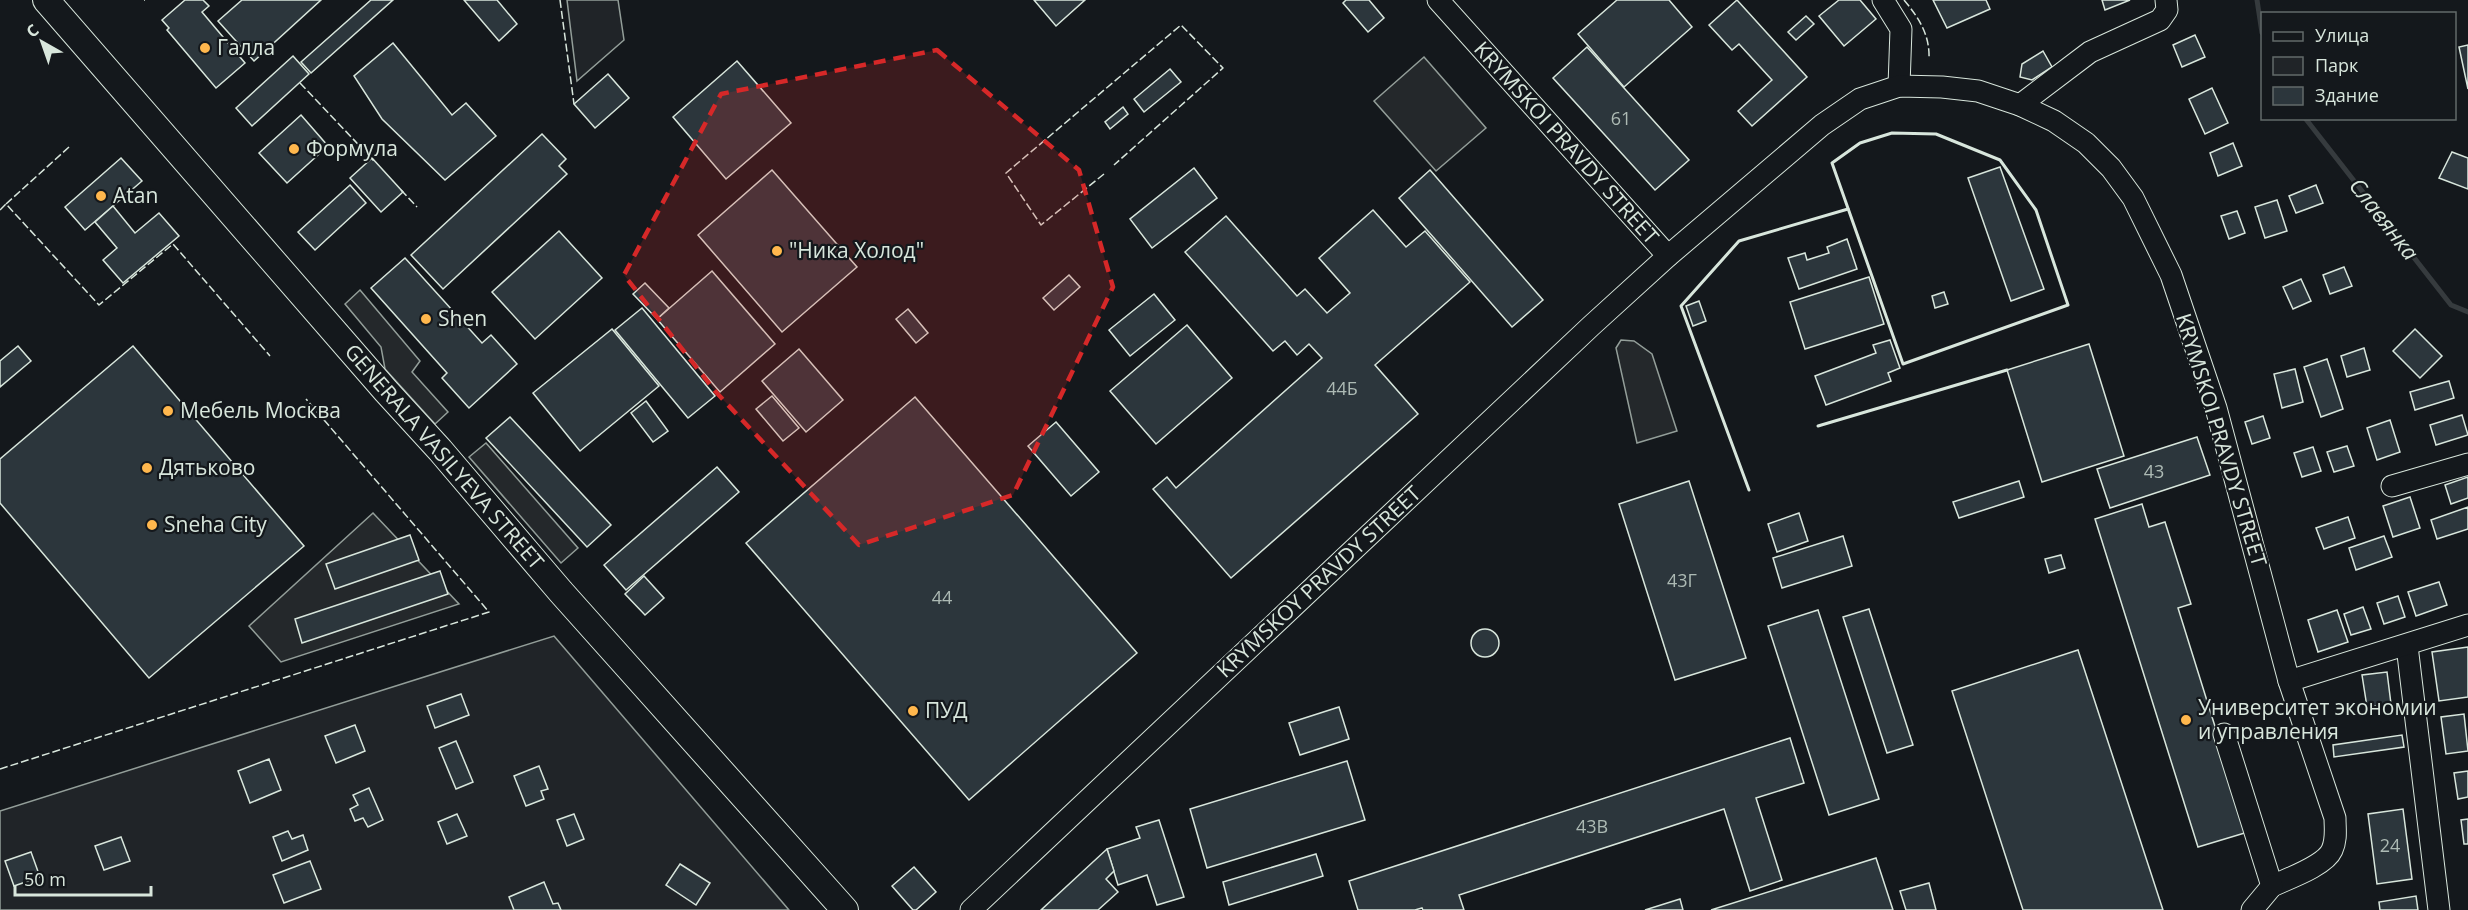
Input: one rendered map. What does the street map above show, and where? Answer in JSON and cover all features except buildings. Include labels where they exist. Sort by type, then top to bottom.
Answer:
[{"type":"main road","name":"GENERALA VASILYEVA STREET","points":[[46,0],[440,450],[568,600],[844,910]]},
{"type":"street","name":"KRYMSKOI PRAVDY STREET","points":[[1438,0],[1668,256],[1822,125],[1860,99],[1899,86],[1978,91],[2020,105],[2054,121],[2086,143],[2111,168],[2133,198],[2171,275],[2216,408],[2289,681],[2334,818],[2336,838],[2331,854],[2307,870],[2272,886]]},
{"type":"street","points":[[1883,0],[1901,29],[1899,86]]},
{"type":"street","points":[[2020,105],[2090,52],[2160,20],[2167,10],[2166,0]]},
{"type":"street","name":"KRYMSKOY PRAVDY STREET","points":[[971,910],[1582,334],[1668,256]]},
{"type":"street","points":[[2392,486],[2468,464]]},
{"type":"street","points":[[2289,681],[2407,646],[2468,625]]},
{"type":"street","points":[[2407,646],[2439,910]]},
{"type":"street","points":[[2224,734],[2272,886],[2252,910]]},
{"type":"highlighted area","points":[[937,50],[1079,170],[1113,287],[1013,495],[859,545],[715,391],[624,275],[721,94]]},
{"type":"green space","points":[[567,0],[618,0],[624,40],[577,81]]},
{"type":"green space","points":[[554,636],[789,910],[0,910],[0,811]]},
{"type":"shaded area","points":[[1424,57],[1486,128],[1436,171],[1374,101]]},
{"type":"shaded area","points":[[360,290],[420,361],[412,372],[448,412],[435,424],[385,369],[381,347],[345,304]]},
{"type":"shaded area","points":[[1621,340],[1634,341],[1652,354],[1677,431],[1637,443],[1616,348]]},
{"type":"shaded area","points":[[486,443],[578,548],[561,563],[469,457]]},
{"type":"shaded area","points":[[373,513],[459,604],[281,662],[249,626]]},
{"type":"waterway","name":"Славянка","points":[[2257,0],[2261,26]]},
{"type":"waterway","name":"Славянка","points":[[2307,120],[2451,305],[2468,312]]},
{"type":"fence","points":[[560,0],[574,104]]},
{"type":"fence","points":[[1904,0],[1922,27],[1928,42],[1929,59]]},
{"type":"fence","points":[[1104,174],[1041,225],[1006,173],[1181,25],[1223,68],[1114,165]]},
{"type":"fence","points":[[300,83],[374,161]]},
{"type":"fence","points":[[6,204],[69,147]]},
{"type":"fence","points":[[401,190],[417,207]]},
{"type":"fence","points":[[0,210],[6,204],[99,305],[173,244],[270,356]]},
{"type":"fence","points":[[0,769],[489,612],[306,399]]},
{"type":"wall","points":[[1892,133],[1936,134],[2000,160],[2036,210],[2068,305],[1903,364],[1832,163],[1860,143],[1892,133]]},
{"type":"wall","points":[[1749,490],[1681,306],[1739,241],[1848,209]]},
{"type":"wall","points":[[1818,426],[2007,370]]},
{"type":"place","name":"Галла","points":[[205,48]]},
{"type":"place","name":"Формула","points":[[294,149]]},
{"type":"place","name":"Atan","points":[[101,196]]},
{"type":"place","name":"\"Ника Холод\"","points":[[777,251]]},
{"type":"place","name":"Shen","points":[[426,319]]},
{"type":"place","name":"Мебель Москва","points":[[168,411]]},
{"type":"place","name":"Дятьково","points":[[147,468]]},
{"type":"place","name":"Sneha City","points":[[152,525]]},
{"type":"place","name":"ПУД","points":[[913,711]]},
{"type":"place","name":"Университет экономии и управления","points":[[2186,720]]}]
